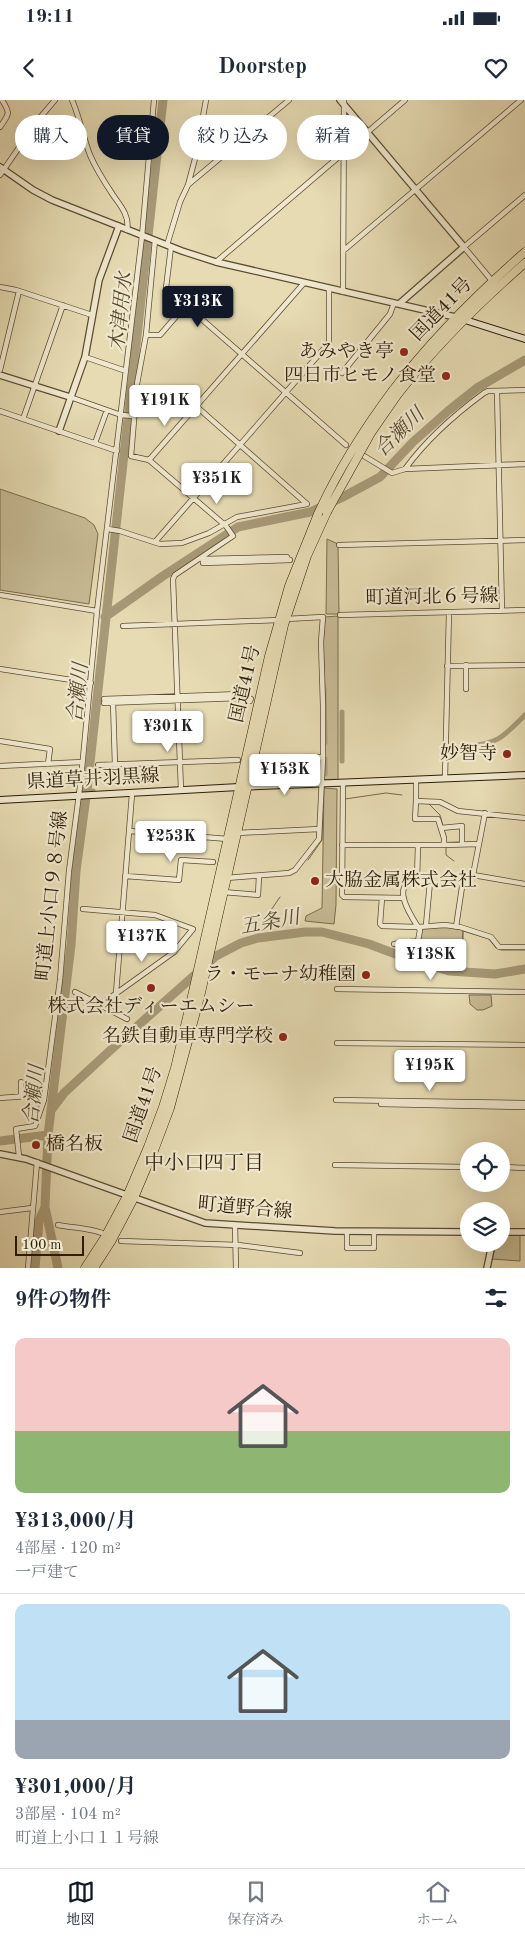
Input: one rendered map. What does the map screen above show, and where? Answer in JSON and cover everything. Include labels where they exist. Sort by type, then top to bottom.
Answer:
[{"type":"highway","name":"国道41号","points":[[94,1268],[112,1240],[130,1197],[163,1107],[175,1068],[196,996],[239,786],[282,619],[307,556],[329,508],[370,433],[410,367],[455,317],[525,252]]},
{"type":"highway","name":"国道41号","points":[[396,392],[464,319],[525,264]]},
{"type":"highway","name":"国道41号","points":[[211,930],[223,892],[248,786],[282,619]]},
{"type":"highway","name":"国道41号","points":[[85,1268],[130,1197]]},
{"type":"main road","points":[[455,317],[525,339]]},
{"type":"main road","name":"県道草井羽黒線","points":[[0,800],[132,794],[239,786],[525,775]]},
{"type":"street","points":[[0,127],[9,114],[9,110],[1,100]]},
{"type":"street","points":[[55,100],[1,171],[42,195],[142,236],[216,262],[455,317]]},
{"type":"street","points":[[72,100],[78,113],[90,154],[126,215],[127,230]]},
{"type":"street","name":"町道上小口９８号線","points":[[19,1156],[16,1129],[36,1126],[44,1100],[63,954],[69,871],[91,683],[97,611],[109,530],[142,236],[154,100]]},
{"type":"street","points":[[206,100],[196,155],[188,185],[180,202],[169,246],[166,288],[346,445]]},
{"type":"street","points":[[188,185],[289,100]]},
{"type":"street","points":[[369,131],[405,100]]},
{"type":"street","points":[[343,251],[520,100],[525,107]]},
{"type":"street","points":[[343,102],[353,115]]},
{"type":"street","points":[[343,102],[343,115]]},
{"type":"street","points":[[369,135],[493,282]]},
{"type":"street","points":[[216,262],[335,160]]},
{"type":"street","points":[[343,292],[344,160]]},
{"type":"street","points":[[342,373],[390,314],[396,303],[525,195]]},
{"type":"street","points":[[59,431],[85,357],[99,280],[118,226]]},
{"type":"street","points":[[154,240],[146,335],[137,384],[131,456],[149,460],[193,496],[226,526],[233,536],[173,578],[181,790]]},
{"type":"street","points":[[149,460],[304,283]]},
{"type":"street","points":[[0,287],[19,291],[92,315]]},
{"type":"street","points":[[155,542],[238,444],[329,343],[330,288]]},
{"type":"street","points":[[0,370],[19,291]]},
{"type":"street","points":[[146,335],[160,335],[186,305]]},
{"type":"street","points":[[24,419],[63,306]]},
{"type":"street","points":[[85,357],[126,371]]},
{"type":"street","points":[[0,375],[121,415],[134,416]]},
{"type":"street","points":[[405,469],[419,450],[462,409],[484,393],[525,390]]},
{"type":"street","points":[[497,391],[502,611]]},
{"type":"street","points":[[109,530],[119,530],[160,544],[182,543],[226,526],[237,517],[307,504],[196,406]]},
{"type":"street","points":[[96,443],[107,410]]},
{"type":"street","points":[[0,411],[117,451]]},
{"type":"street","points":[[364,456],[390,472],[405,469],[525,464]]},
{"type":"street","points":[[339,545],[525,540]]},
{"type":"street","points":[[203,558],[287,556],[289,560]]},
{"type":"street","points":[[0,595],[97,611]]},
{"type":"street","name":"町道河北６号線","points":[[340,615],[525,610]]},
{"type":"street","points":[[445,778],[448,612]]},
{"type":"street","points":[[123,626],[323,617],[321,642],[323,757],[319,839],[295,870],[289,873],[226,878]]},
{"type":"street","points":[[447,666],[525,665]]},
{"type":"street","points":[[466,666],[466,689]]},
{"type":"street","points":[[0,669],[91,683]]},
{"type":"street","points":[[178,698],[113,702],[104,701],[178,698],[240,698],[250,700]]},
{"type":"street","points":[[113,702],[115,765]]},
{"type":"street","points":[[0,741],[50,749],[48,764]]},
{"type":"street","points":[[253,760],[323,757]]},
{"type":"street","points":[[98,765],[238,760]]},
{"type":"street","points":[[0,766],[82,762]]},
{"type":"street","points":[[416,780],[414,818],[438,819],[442,828],[444,845]]},
{"type":"street","points":[[343,783],[341,894],[344,897],[404,898]]},
{"type":"street","points":[[116,993],[132,794]]},
{"type":"street","points":[[416,800],[440,802],[458,811],[525,818]]},
{"type":"street","points":[[456,927],[462,887],[473,875],[485,813]]},
{"type":"street","points":[[442,828],[462,826],[462,844]]},
{"type":"street","points":[[237,833],[319,829]]},
{"type":"street","points":[[129,831],[228,838]]},
{"type":"street","points":[[342,845],[478,844]]},
{"type":"street","points":[[417,880],[418,845]]},
{"type":"street","points":[[125,876],[179,880],[181,860],[213,862]]},
{"type":"street","points":[[473,875],[525,884]]},
{"type":"street","points":[[223,892],[258,895],[260,876]]},
{"type":"street","points":[[394,944],[418,941],[420,930],[404,898],[403,887],[405,884],[417,880],[430,882],[426,925]]},
{"type":"street","points":[[382,898],[380,924],[382,926],[418,927],[426,925],[456,927],[490,937],[499,947],[525,947]]},
{"type":"street","points":[[84,909],[155,915],[193,929],[174,952],[100,1005]]},
{"type":"street","points":[[338,989],[525,992]]},
{"type":"street","points":[[75,992],[128,1019]]},
{"type":"street","points":[[337,1043],[525,1046]]},
{"type":"street","points":[[21,1082],[21,1096]]},
{"type":"street","points":[[0,1098],[28,1096],[44,1100]]},
{"type":"street","points":[[336,1100],[367,1101],[367,1104],[525,1105]]},
{"type":"street","name":"町道野合線","points":[[0,1154],[19,1156],[37,1162],[194,1221],[235,1226],[347,1231],[460,1232]]},
{"type":"street","points":[[28,1268],[37,1162]]},
{"type":"street","points":[[335,1165],[460,1167]]},
{"type":"street","points":[[510,1168],[525,1168]]},
{"type":"street","points":[[0,1212],[32,1208]]},
{"type":"street","points":[[58,1225],[98,1230],[106,1234]]},
{"type":"street","points":[[235,1226],[236,1268]]},
{"type":"street","points":[[347,1231],[347,1248],[374,1248],[374,1231]]},
{"type":"street","points":[[510,1232],[525,1232]]},
{"type":"street","points":[[121,1241],[235,1245],[300,1253]]},
{"type":"street","points":[[487,1268],[490,1252]]},
{"type":"shaded area","points":[[0,489],[85,518],[94,525],[98,534],[89,604],[0,590]]},
{"type":"shaded area","points":[[327,539],[338,544],[339,612],[337,614],[326,614]]},
{"type":"shaded area","points":[[338,616],[338,780],[324,780],[326,716],[323,643],[325,617]]},
{"type":"shaded area","points":[[324,788],[337,789],[336,905],[334,924],[305,921],[306,916],[322,908]]},
{"type":"shaded area","points":[[444,926],[463,930],[462,949],[419,943],[421,931],[425,927]]},
{"type":"shaded area","points":[[469,995],[491,995],[492,1006],[483,1010],[477,1010],[470,1004]]},
{"type":"shaded area","points":[[520,1235],[520,1261],[492,1259],[494,1252],[510,1252],[510,1236]]},
{"type":"waterway","name":"合瀬川","points":[[35,1268],[39,1221],[45,1207],[48,1135],[71,945],[76,871],[87,790],[163,100]]},
{"type":"waterway","name":"合瀬川","points":[[105,617],[238,527],[310,512],[380,477],[413,442],[448,411],[477,388],[525,360]]},
{"type":"waterway","points":[[324,689],[325,743]]},
{"type":"waterway","name":"合瀬川","points":[[96,700],[102,701]]},
{"type":"waterway","points":[[342,712],[342,761]]},
{"type":"waterway","points":[[467,746],[486,743],[499,738],[525,715]]},
{"type":"waterway","points":[[325,759],[325,774]]},
{"type":"waterway","name":"合瀬川","points":[[80,791],[93,791]]},
{"type":"waterway","points":[[345,799],[386,793],[402,795]]},
{"type":"waterway","points":[[429,804],[440,815],[446,837]]},
{"type":"waterway","points":[[308,860],[322,840],[323,805]]},
{"type":"waterway","points":[[446,846],[446,855],[454,861]]},
{"type":"waterway","points":[[270,926],[269,913],[280,897]]},
{"type":"waterway","name":"五条川","points":[[270,930],[271,936]]},
{"type":"waterway","points":[[418,943],[449,949],[463,949],[463,931],[489,939],[496,948]]},
{"type":"waterway","name":"五条川","points":[[52,1109],[64,1093],[216,956],[241,943],[258,938],[305,932],[322,932],[369,944],[449,971],[495,974],[525,969]]},
{"type":"waterway","name":"五条川","points":[[395,954],[397,949]]},
{"type":"waterway","points":[[501,950],[525,950]]},
{"type":"waterway","name":"五条川","points":[[0,1141],[48,1135]]},
{"type":"waterway","points":[[45,1207],[58,1268]]},
{"type":"place","name":"あみやき亭","points":[[404,352]]},
{"type":"place","name":"四日市ヒモノ食堂","points":[[446,376]]},
{"type":"place","name":"妙智寺","points":[[507,754]]},
{"type":"place","name":"大脇金属株式会社","points":[[315,881]]},
{"type":"place","name":"ラ・モーナ幼稚園","points":[[366,975]]},
{"type":"place","name":"株式会社ディーエムシー","points":[[151,988]]},
{"type":"place","name":"名鉄自動車専門学校","points":[[283,1037]]},
{"type":"place","name":"橋名板","points":[[36,1145]]},
{"type":"district","name":"中小口四丁目","points":[[204,1164]]},
{"type":"water label","name":"木津用水","points":[[122,312]]}]
